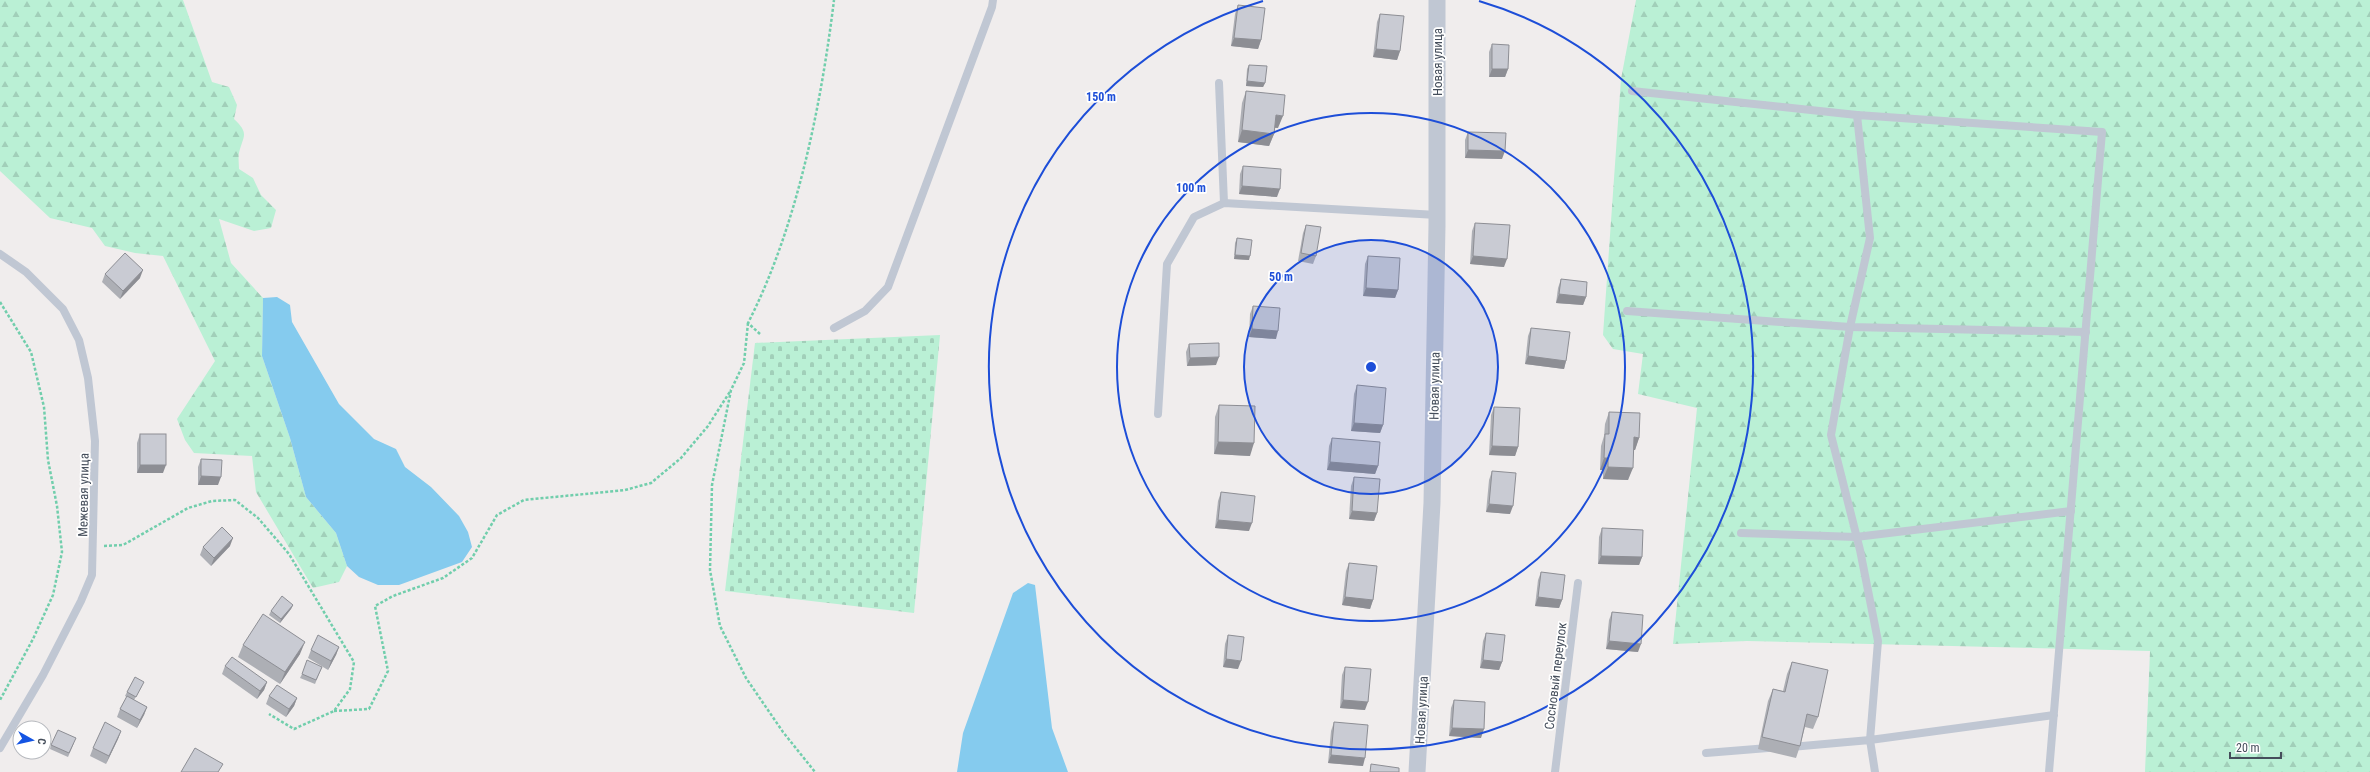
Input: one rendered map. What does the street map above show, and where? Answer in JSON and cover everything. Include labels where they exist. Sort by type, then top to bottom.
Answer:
[{"type":"street","name":"Новая улица","points":[[1417,772],[1432,503],[1437,215],[1437,0]]},
{"type":"lane","points":[[834,328],[865,311],[888,287],[992,7],[993,0]]},
{"type":"lane","points":[[1219,83],[1224,203]]},
{"type":"lane","points":[[1632,90],[1857,115],[2102,132],[2049,772]]},
{"type":"lane","points":[[1857,115],[1870,238],[1850,327],[1831,435],[1856,537],[1878,641],[1870,740],[1875,772]]},
{"type":"lane","points":[[1158,414],[1167,264],[1194,218],[1224,203],[1437,215]]},
{"type":"lane","name":"Межевая улица","points":[[0,254],[26,272],[63,309],[80,340],[88,378],[95,441],[94,546],[92,575],[81,601],[43,674],[0,748]]},
{"type":"lane","points":[[1627,311],[1850,327],[2086,332]]},
{"type":"lane","points":[[1742,533],[1856,537],[2071,510]]},
{"type":"lane","name":"Сосновый переулок","points":[[1555,772],[1578,583]]},
{"type":"lane","points":[[1706,754],[1870,740],[2054,715]]},
{"type":"path","points":[[269,714],[294,729],[334,711],[369,709],[388,671],[375,606],[411,589],[443,578],[472,558],[497,515],[524,500],[626,490],[651,483],[681,458],[708,426],[731,390],[744,363],[748,323],[763,294],[782,244],[802,172],[825,71],[834,0]]},
{"type":"path","points":[[0,302],[31,352],[44,406],[48,460],[57,506],[62,552],[53,595],[33,639],[0,700]]},
{"type":"path","points":[[748,323],[760,334]]},
{"type":"path","points":[[731,390],[712,486],[710,570],[720,626],[746,678],[783,732],[815,772]]},
{"type":"path","points":[[94,546],[123,545],[188,508],[212,501],[235,500],[258,518],[289,554],[354,662],[350,689],[334,711]]},
{"type":"green space","points":[[0,0],[183,0],[212,82],[229,87],[237,105],[234,119],[244,132],[239,155],[239,169],[253,178],[261,195],[276,210],[271,228],[254,231],[219,219],[231,263],[263,298],[262,356],[290,438],[306,497],[336,533],[347,566],[339,582],[313,588],[256,492],[252,456],[194,453],[185,440],[177,419],[215,361],[163,256],[135,253],[105,246],[92,228],[50,218],[0,171]]},
{"type":"green space","points":[[1636,0],[2370,0],[2370,772],[2145,772],[2150,651],[1747,641],[1673,644],[1697,408],[1638,394],[1643,354],[1613,349],[1603,335],[1621,79]]},
{"type":"green space","points":[[940,335],[914,613],[725,591],[755,343]]},
{"type":"water","points":[[277,297],[290,305],[292,322],[339,404],[374,439],[396,449],[405,467],[431,487],[459,516],[468,532],[472,547],[462,562],[399,585],[378,585],[359,577],[347,566],[336,533],[306,497],[290,438],[262,356],[263,298]]},
{"type":"water","points":[[1028,583],[1035,585],[1052,728],[1068,772],[957,772],[963,733],[1013,593]]},
{"type":"building","points":[[1238,5],[1265,8],[1261,40],[1234,38]]},
{"type":"building","points":[[1380,14],[1404,16],[1400,51],[1376,49]]},
{"type":"building","points":[[1492,44],[1509,45],[1508,69],[1492,69]]},
{"type":"building","points":[[1249,65],[1267,66],[1265,83],[1247,81]]},
{"type":"building","points":[[1246,91],[1285,95],[1283,116],[1276,115],[1274,134],[1242,130]]},
{"type":"building","points":[[1468,132],[1506,133],[1505,151],[1468,150]]},
{"type":"building","points":[[1243,166],[1281,169],[1280,189],[1242,186]]},
{"type":"building","points":[[1475,223],[1510,225],[1507,259],[1473,256]]},
{"type":"building","points":[[1306,225],[1321,227],[1316,256],[1301,253]]},
{"type":"building","points":[[1237,238],[1252,240],[1250,256],[1235,255]]},
{"type":"building","points":[[125,253],[143,270],[123,291],[105,274]]},
{"type":"building","points":[[1368,256],[1400,258],[1398,290],[1366,288]]},
{"type":"building","points":[[1561,279],[1587,282],[1586,297],[1559,294]]},
{"type":"building","points":[[1253,306],[1280,308],[1278,331],[1252,329]]},
{"type":"building","points":[[1531,328],[1570,332],[1566,361],[1528,356]]},
{"type":"building","points":[[1219,343],[1219,357],[1190,358],[1189,344]]},
{"type":"building","points":[[1357,385],[1386,388],[1383,425],[1354,423]]},
{"type":"building","points":[[1219,405],[1255,406],[1254,443],[1218,442]]},
{"type":"building","points":[[1494,407],[1520,408],[1518,447],[1492,446]]},
{"type":"building","points":[[1609,412],[1640,413],[1639,438],[1634,437],[1633,468],[1608,467],[1608,458],[1604,458],[1605,434],[1609,434]]},
{"type":"building","points":[[140,434],[166,434],[166,465],[140,465]]},
{"type":"building","points":[[1332,438],[1380,442],[1378,466],[1330,462]]},
{"type":"building","points":[[201,459],[222,460],[221,477],[201,476]]},
{"type":"building","points":[[1492,471],[1516,473],[1513,506],[1489,504]]},
{"type":"building","points":[[1354,477],[1380,479],[1377,513],[1352,511]]},
{"type":"building","points":[[1221,492],[1255,496],[1252,523],[1218,520]]},
{"type":"building","points":[[222,527],[233,538],[214,558],[203,547]]},
{"type":"building","points":[[1602,528],[1643,530],[1642,557],[1601,556]]},
{"type":"building","points":[[1349,563],[1377,566],[1373,600],[1345,597]]},
{"type":"building","points":[[1541,572],[1565,575],[1562,600],[1538,597]]},
{"type":"building","points":[[282,596],[293,605],[281,619],[271,611]]},
{"type":"building","points":[[1612,612],[1643,615],[1641,644],[1609,641]]},
{"type":"building","points":[[263,614],[305,642],[285,672],[243,645]]},
{"type":"building","points":[[1486,633],[1505,635],[1502,662],[1483,660]]},
{"type":"building","points":[[318,635],[339,647],[331,661],[311,650]]},
{"type":"building","points":[[1228,635],[1244,637],[1241,661],[1226,659]]},
{"type":"building","points":[[232,657],[267,682],[260,691],[225,666]]},
{"type":"building","points":[[307,660],[322,667],[316,680],[302,674]]},
{"type":"building","points":[[1792,662],[1828,670],[1818,717],[1807,714],[1800,746],[1762,737],[1773,689],[1785,692]]},
{"type":"building","points":[[1345,667],[1371,669],[1368,702],[1343,700]]},
{"type":"building","points":[[135,677],[144,682],[136,697],[127,692]]},
{"type":"building","points":[[277,685],[297,698],[289,709],[269,696]]},
{"type":"building","points":[[127,696],[147,707],[140,720],[120,709]]},
{"type":"building","points":[[1454,700],[1485,702],[1484,729],[1452,728]]},
{"type":"building","points":[[105,722],[121,731],[109,756],[93,748]]},
{"type":"building","points":[[1334,722],[1368,725],[1365,758],[1331,755]]},
{"type":"building","points":[[58,730],[76,738],[69,753],[52,745]]},
{"type":"building","points":[[195,748],[223,764],[218,772],[181,772]]},
{"type":"building","points":[[1371,764],[1399,768],[1399,772],[1370,772]]}]
